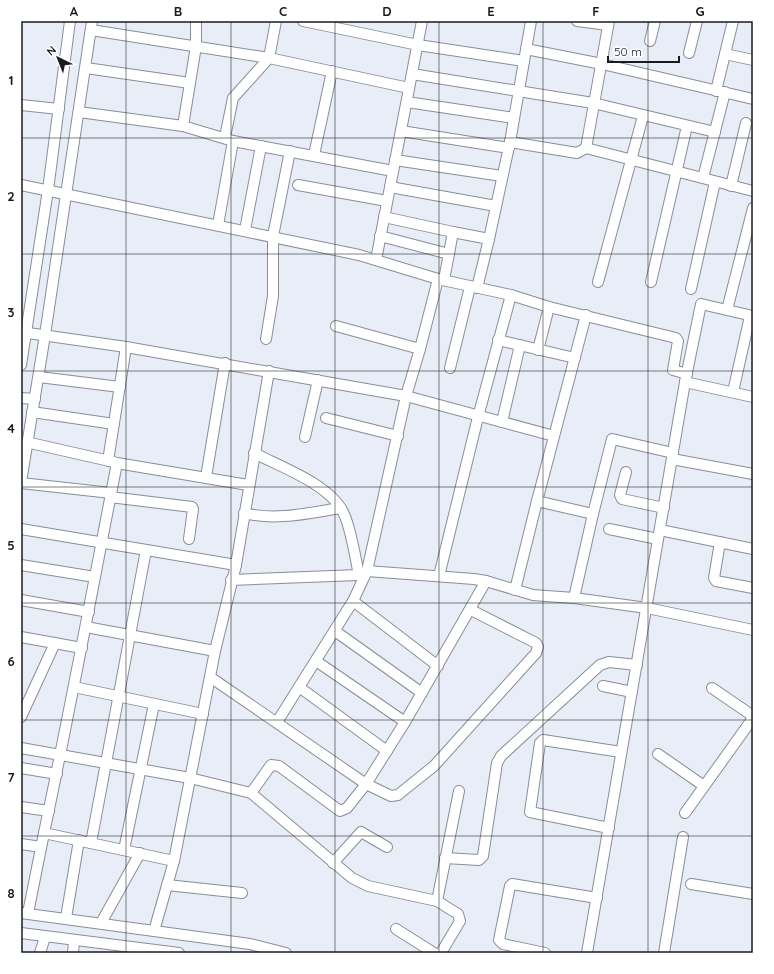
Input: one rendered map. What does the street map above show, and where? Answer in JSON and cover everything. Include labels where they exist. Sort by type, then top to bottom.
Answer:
[{"type":"street","points":[[21,365],[24,332],[48,190],[70,21]]},
{"type":"street","points":[[183,126],[196,46],[196,21]]},
{"type":"street","points":[[218,225],[233,98],[269,58],[276,21]]},
{"type":"street","points":[[303,21],[418,46],[524,61]]},
{"type":"street","points":[[376,260],[422,21]]},
{"type":"street","points":[[450,368],[489,239],[509,145],[531,21]]},
{"type":"street","points":[[577,21],[609,23],[593,103],[586,148]]},
{"type":"street","points":[[650,42],[655,21]]},
{"type":"street","points":[[689,53],[697,21]]},
{"type":"street","points":[[703,178],[715,132],[725,54],[733,21]]},
{"type":"street","points":[[189,539],[194,509],[192,507],[21,482],[26,442],[35,400],[45,335],[65,193],[86,68],[91,26],[269,58],[409,88]]},
{"type":"street","points":[[526,49],[602,64],[753,99]]},
{"type":"street","points":[[725,54],[753,60]]},
{"type":"street","points":[[86,68],[190,83]]},
{"type":"street","points":[[314,155],[332,71]]},
{"type":"street","points":[[412,74],[593,103],[715,132]]},
{"type":"street","points":[[407,102],[514,118]]},
{"type":"street","points":[[21,105],[59,109]]},
{"type":"street","points":[[79,112],[183,126],[261,146],[393,171]]},
{"type":"street","points":[[598,282],[643,116]]},
{"type":"street","points":[[731,186],[746,123]]},
{"type":"street","points":[[651,282],[687,126]]},
{"type":"street","points":[[401,131],[577,153],[586,148],[753,191]]},
{"type":"street","points":[[245,230],[261,146]]},
{"type":"street","points":[[266,339],[273,296],[273,236],[290,151]]},
{"type":"street","points":[[395,160],[502,176]]},
{"type":"street","points":[[691,289],[715,182]]},
{"type":"street","points":[[21,185],[359,254],[441,280],[511,295],[549,307],[678,339],[673,370],[686,378],[753,397]]},
{"type":"street","points":[[298,185],[387,201]]},
{"type":"street","points":[[390,187],[496,206]]},
{"type":"street","points":[[726,310],[748,249],[753,208]]},
{"type":"street","points":[[384,217],[489,239]]},
{"type":"street","points":[[277,722],[353,601],[363,573],[398,436],[406,396],[449,254],[453,232]]},
{"type":"street","points":[[380,236],[449,254]]},
{"type":"street","points":[[439,576],[478,416],[511,295]]},
{"type":"street","points":[[587,953],[686,378],[701,304],[751,316],[733,392]]},
{"type":"street","points":[[538,350],[549,307]]},
{"type":"street","points":[[515,590],[586,315]]},
{"type":"street","points":[[336,326],[420,349]]},
{"type":"street","points":[[24,332],[224,363],[406,396],[554,436]]},
{"type":"street","points":[[498,340],[575,358]]},
{"type":"street","points":[[502,422],[520,345]]},
{"type":"street","points":[[126,347],[114,424],[111,495],[57,774],[41,847],[24,913],[250,944],[286,953]]},
{"type":"street","points":[[206,478],[224,363]]},
{"type":"street","points":[[154,932],[174,861],[215,651],[231,580],[236,566],[248,485],[269,371]]},
{"type":"street","points":[[38,377],[120,387]]},
{"type":"street","points":[[305,437],[318,380]]},
{"type":"street","points":[[21,398],[35,400]]},
{"type":"street","points":[[32,412],[114,424]]},
{"type":"street","points":[[326,418],[398,436]]},
{"type":"street","points":[[574,598],[612,439],[673,456],[753,474]]},
{"type":"street","points":[[26,442],[113,462],[248,485]]},
{"type":"street","points":[[254,453],[315,484],[341,508],[363,573]]},
{"type":"street","points":[[626,472],[620,495],[622,499],[664,508]]},
{"type":"street","points":[[537,500],[593,514]]},
{"type":"street","points":[[244,513],[267,517],[281,517],[341,508]]},
{"type":"street","points":[[21,529],[236,566]]},
{"type":"street","points":[[609,529],[720,542],[753,549]]},
{"type":"street","points":[[720,542],[714,578],[716,580],[753,588]]},
{"type":"street","points":[[91,843],[146,550]]},
{"type":"street","points":[[21,565],[95,577]]},
{"type":"street","points":[[231,580],[363,573],[439,576],[486,581],[533,595],[574,598],[647,608],[753,630]]},
{"type":"street","points":[[251,793],[274,764],[279,766],[340,811],[347,808],[366,784],[388,751],[471,610],[486,581]]},
{"type":"street","points":[[21,600],[89,612]]},
{"type":"street","points":[[353,601],[438,666]]},
{"type":"street","points":[[210,677],[366,784],[391,796],[398,795],[434,766],[536,653],[538,647],[536,643],[471,610]]},
{"type":"street","points":[[86,626],[215,651]]},
{"type":"street","points":[[334,631],[422,693]]},
{"type":"street","points":[[21,638],[82,648]]},
{"type":"street","points":[[21,717],[55,643]]},
{"type":"street","points":[[316,661],[405,722]]},
{"type":"street","points":[[445,858],[479,860],[483,856],[497,763],[501,756],[600,665],[608,662],[637,665]]},
{"type":"street","points":[[603,686],[632,692]]},
{"type":"street","points":[[74,687],[203,714]]},
{"type":"street","points":[[299,687],[388,751]]},
{"type":"street","points":[[685,813],[753,717],[712,688]]},
{"type":"street","points":[[124,850],[154,704]]},
{"type":"street","points":[[609,828],[530,812],[540,743],[543,740],[621,752]]},
{"type":"street","points":[[21,748],[190,778],[251,793],[352,878],[368,886],[437,901],[458,914],[460,921],[441,953]]},
{"type":"street","points":[[658,754],[704,786]]},
{"type":"street","points":[[21,768],[57,774]]},
{"type":"street","points":[[437,901],[459,791]]},
{"type":"street","points":[[21,807],[49,811]]},
{"type":"street","points":[[333,863],[360,832],[387,846]]},
{"type":"street","points":[[44,833],[174,861]]},
{"type":"street","points":[[664,953],[683,837]]},
{"type":"street","points":[[66,918],[78,840]]},
{"type":"street","points":[[21,844],[41,847]]},
{"type":"street","points":[[101,923],[140,853]]},
{"type":"street","points":[[545,953],[503,944],[499,940],[510,886],[512,884],[597,898]]},
{"type":"street","points":[[691,884],[753,894]]},
{"type":"street","points":[[167,885],[242,892]]},
{"type":"street","points":[[396,929],[434,953]]},
{"type":"street","points":[[21,933],[138,951],[179,953]]},
{"type":"street","points":[[40,953],[45,937]]},
{"type":"street","points":[[73,953],[74,941]]}]
